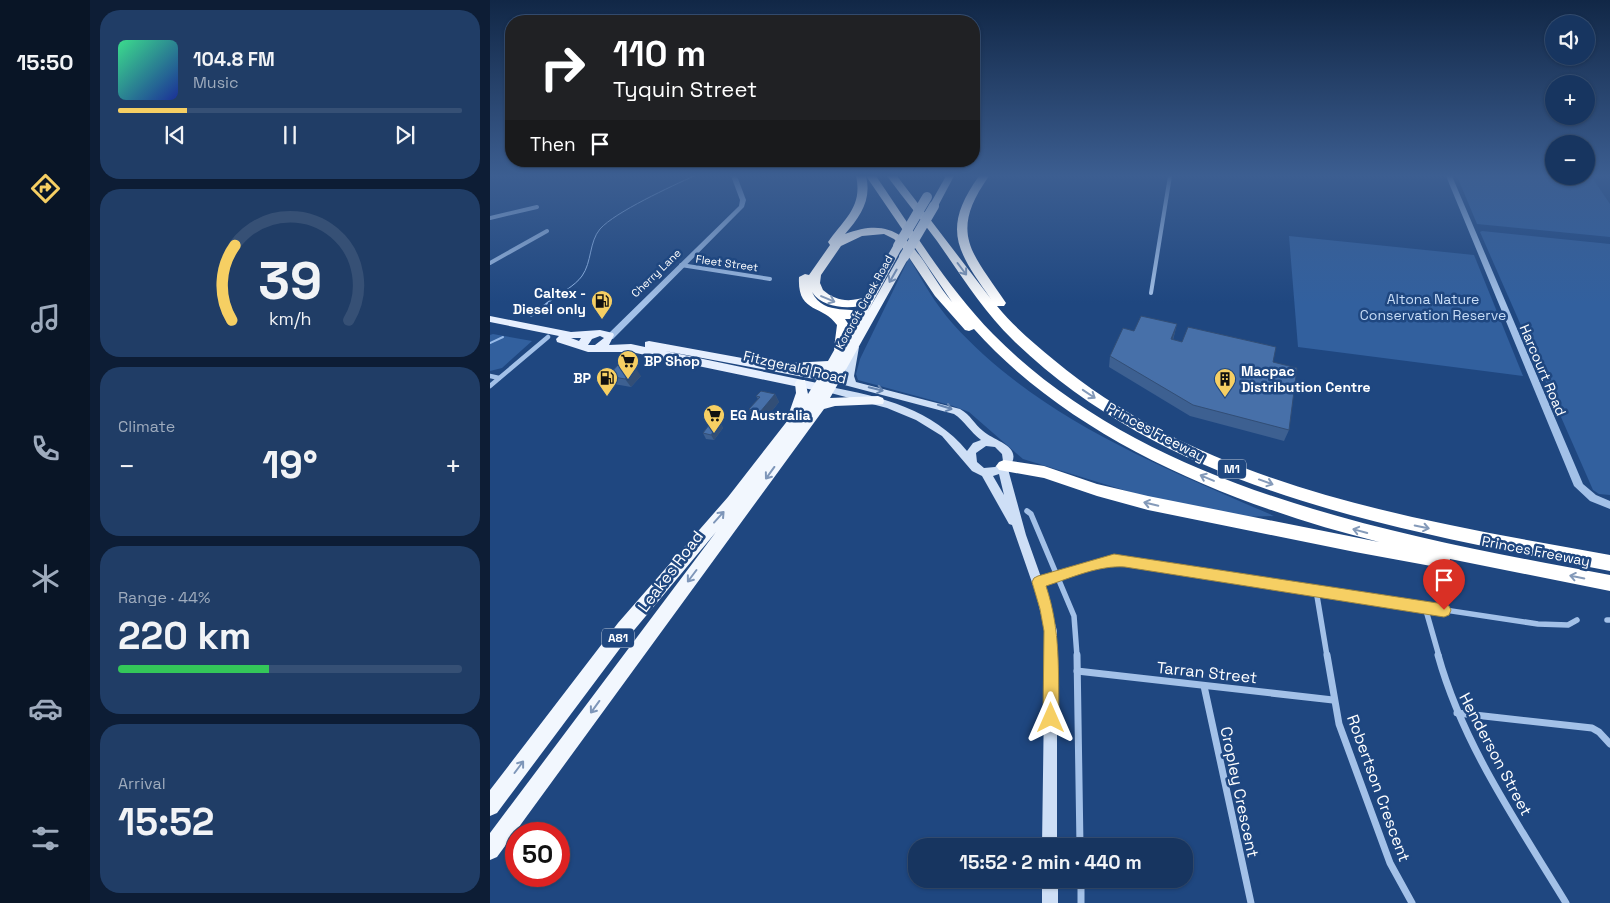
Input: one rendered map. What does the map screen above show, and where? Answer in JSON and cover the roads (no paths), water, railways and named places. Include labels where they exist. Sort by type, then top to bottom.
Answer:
[{"type":"highway","points":[[852,218],[812,266],[804,279],[804,289],[809,299],[820,308],[836,314],[859,314],[866,312],[882,295]]},
{"type":"highway","name":"Princes Freeway","points":[[901,218],[979,326],[1028,372],[1079,410],[1128,440],[1237,491],[1332,524],[1404,542],[1610,583]]},
{"type":"highway","name":"Kororoit Creek Road","points":[[827,384],[832,365],[840,348],[915,218]]},
{"type":"highway","name":"Princes Freeway","points":[[924,218],[996,314],[1033,350],[1107,406],[1155,434],[1219,464],[1294,492],[1386,519],[1610,563]]},
{"type":"highway","name":"Kororoit Creek Road","points":[[827,384],[854,347],[927,218]]},
{"type":"highway","points":[[962,218],[961,230],[968,254],[1007,314],[1068,378]]},
{"type":"highway","points":[[866,301],[849,304],[827,299],[815,289],[813,282],[815,275],[836,245],[844,239],[870,232],[895,235],[906,245],[940,297],[959,318],[1009,361],[1079,410]]},
{"type":"highway","points":[[836,314],[843,324],[840,348]]},
{"type":"highway","points":[[776,367],[832,365]]},
{"type":"highway","points":[[793,424],[802,393],[800,384]]},
{"type":"highway","name":"Leakes Road","points":[[490,850],[819,406],[827,384]]},
{"type":"highway","name":"Leakes Road","points":[[490,806],[624,629],[733,501],[827,384]]},
{"type":"highway","points":[[819,406],[835,401],[878,402]]},
{"type":"highway","points":[[1003,467],[1044,472],[1097,490],[1148,503],[1354,545],[1448,561],[1545,571]]},
{"type":"main road","points":[[490,319],[571,335],[594,334]]},
{"type":"main road","points":[[490,327],[548,337],[582,346],[583,341],[594,334]]},
{"type":"main road","name":"Fitzgerald Road","points":[[594,334],[603,332],[609,338],[776,367],[827,384],[928,422],[947,434],[970,462]]},
{"type":"main road","points":[[594,349],[606,343],[609,338]]},
{"type":"main road","name":"Fitzgerald Road","points":[[582,346],[587,349],[631,348],[800,384],[853,384],[957,411],[966,417],[978,433],[992,442]]},
{"type":"main road","points":[[853,384],[850,376],[854,347]]},
{"type":"main road","points":[[992,442],[1000,444],[1008,451],[1008,459],[1003,467],[994,472],[976,469],[970,462],[970,455],[974,448],[982,443],[992,442]]},
{"type":"main road","points":[[1003,467],[1010,488],[1020,535]]},
{"type":"main road","points":[[985,472],[995,486],[1020,535],[1047,609],[1051,631],[1050,838]]},
{"type":"main road","points":[[1050,888],[1050,903]]},
{"type":"street","name":"Cherry Lane","points":[[609,338],[729,218]]},
{"type":"street","points":[[1151,293],[1163,218]]},
{"type":"street","name":"Harcourt Road","points":[[1465,218],[1579,486],[1593,498],[1610,505]]},
{"type":"street","points":[[490,263],[547,231]]},
{"type":"street","name":"Fleet Street","points":[[681,265],[770,278]]},
{"type":"street","name":"Cherry Lane","points":[[594,334],[610,329],[628,317]]},
{"type":"street","points":[[490,386],[548,337]]},
{"type":"street","points":[[490,376],[500,378]]},
{"type":"street","points":[[1027,511],[1031,514],[1074,616],[1077,634],[1080,838]]},
{"type":"street","points":[[1038,582],[1114,560],[1538,624],[1568,625],[1577,620]]},
{"type":"street","name":"Robertson Crescent","points":[[1316,590],[1333,700],[1346,747],[1390,863],[1412,903]]},
{"type":"street","name":"Henderson Street","points":[[1425,608],[1447,686],[1457,713],[1504,802],[1566,903]]},
{"type":"street","name":"Tarran Street","points":[[1078,671],[1333,700]]},
{"type":"street","name":"Cropley Crescent","points":[[1204,686],[1251,903]]},
{"type":"street","points":[[1457,713],[1592,728],[1599,732],[1610,744]]},
{"type":"street","points":[[1081,888],[1081,903]]},
{"type":"waterway","points":[[549,302],[579,280],[587,265],[596,234],[613,218]]},
{"type":"waterway","points":[[531,316],[550,301]]},
{"type":"waterway","points":[[490,343],[503,337]]},
{"type":"place","name":"Caltex - Diesel only","points":[[602,320]]},
{"type":"place","name":"BP Shop","points":[[628,380]]},
{"type":"place","name":"BP","points":[[607,397]]},
{"type":"place","name":"Macpac Distribution Centre","points":[[1225,398]]},
{"type":"place","name":"EG Australia","points":[[714,434]]},
{"type":"park label","name":"Altona Nature Conservation Reserve","points":[[1433,308]]}]
